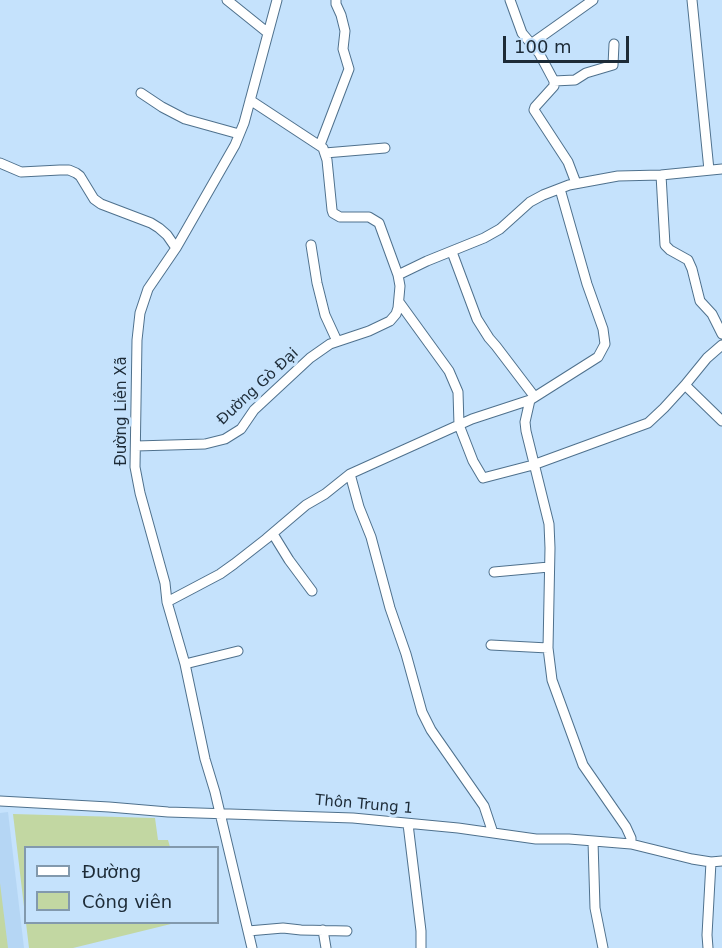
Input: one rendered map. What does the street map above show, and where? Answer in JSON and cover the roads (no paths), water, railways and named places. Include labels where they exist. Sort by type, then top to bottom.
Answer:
[{"type":"street","points":[[227,0],[268,33]]},
{"type":"street","name":"Đường Liên Xã","points":[[252,948],[205,759],[185,664],[167,602],[165,583],[135,467],[137,339],[140,313],[148,289],[176,248],[235,145],[248,112],[277,0]]},
{"type":"street","points":[[336,0],[345,30],[343,49],[349,69],[323,149],[332,210],[340,217],[369,217],[379,223],[398,275],[399,302],[449,371],[458,392],[459,425],[473,461],[483,478],[533,465],[648,423],[685,385],[707,358],[722,345]]},
{"type":"street","points":[[510,0],[522,33],[539,53],[554,81],[554,86],[534,110],[568,162],[576,183]]},
{"type":"street","points":[[531,44],[593,0]]},
{"type":"street","points":[[692,0],[708,170]]},
{"type":"street","points":[[554,81],[575,80],[586,73],[614,65],[614,45]]},
{"type":"street","points":[[141,93],[185,119],[239,134]]},
{"type":"street","points":[[250,100],[323,149],[385,148]]},
{"type":"street","points":[[0,163],[21,172],[69,170],[76,173],[94,199],[101,204],[151,223],[167,235],[176,248]]},
{"type":"street","points":[[398,275],[493,234],[530,202],[576,183],[618,176],[661,175],[722,169]]},
{"type":"street","points":[[661,175],[665,245],[688,260],[700,301],[712,314],[722,334]]},
{"type":"street","points":[[167,602],[220,574],[273,534],[306,505],[350,474],[472,419],[532,398],[598,357],[604,344],[603,329],[587,284],[560,189]]},
{"type":"street","points":[[311,245],[325,315],[337,341]]},
{"type":"street","points":[[452,252],[480,325],[532,398]]},
{"type":"street","name":"Đường Gò Đại","points":[[136,446],[205,444],[225,439],[241,429],[254,410],[310,358],[330,344],[369,331],[390,321],[396,314],[399,302]]},
{"type":"street","points":[[685,385],[722,421]]},
{"type":"street","points":[[532,398],[525,422],[533,465],[549,524],[548,648],[552,680],[579,756],[626,827],[631,844]]},
{"type":"street","points":[[350,474],[359,507],[371,537],[422,712],[438,740],[484,806],[493,833]]},
{"type":"street","points":[[273,534],[312,591]]},
{"type":"street","points":[[494,572],[549,567]]},
{"type":"street","points":[[491,645],[548,648]]},
{"type":"street","points":[[185,664],[238,651]]},
{"type":"street","name":"Thôn Trung 1","points":[[0,801],[168,812],[353,818],[458,828],[536,839],[631,844],[711,862],[722,861]]},
{"type":"street","points":[[408,824],[421,948]]},
{"type":"street","points":[[593,841],[594,908],[603,948]]},
{"type":"street","points":[[708,948],[706,935],[711,862]]},
{"type":"street","points":[[248,931],[283,928],[347,931]]},
{"type":"street","points":[[323,930],[326,948]]}]
